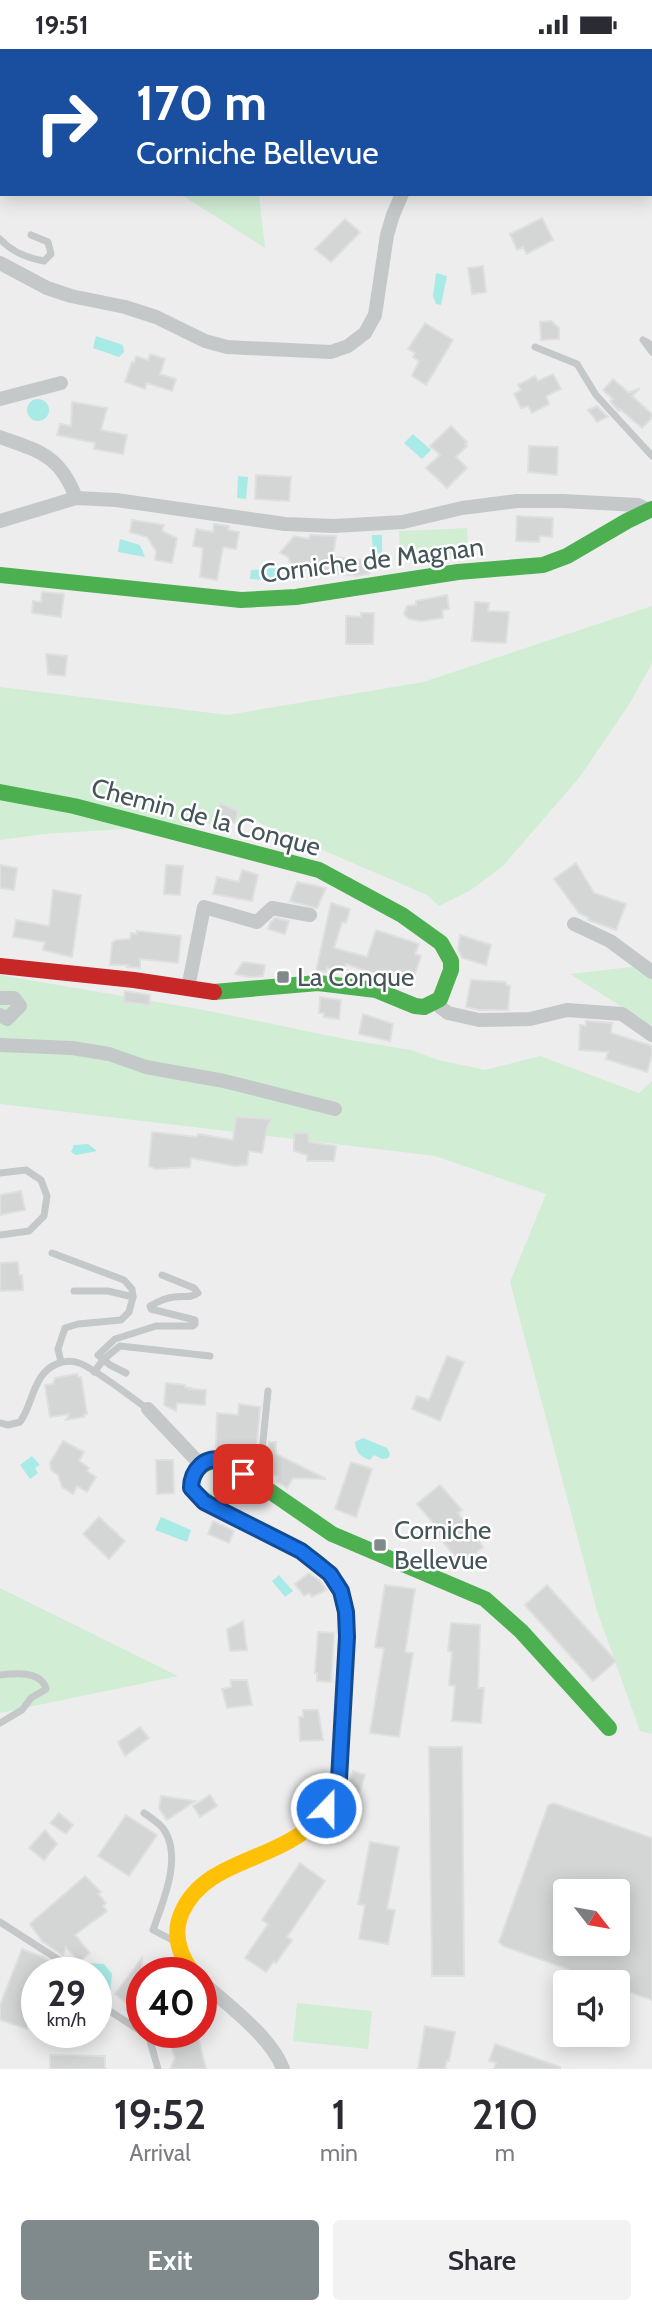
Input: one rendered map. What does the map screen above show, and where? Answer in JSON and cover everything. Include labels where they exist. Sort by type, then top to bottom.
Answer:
[{"type":"street","points":[[0,263],[47,288],[156,317],[227,347],[331,352],[348,346],[365,333],[375,315],[387,235],[401,196]]},
{"type":"street","points":[[0,399],[61,383]]},
{"type":"street","points":[[0,437],[46,454],[69,480],[76,498]]},
{"type":"street","points":[[0,521],[76,498],[116,500],[285,524],[334,526],[403,522],[462,508],[517,501],[638,505],[650,509]]},
{"type":"street","name":"Corniche de Magnan","points":[[0,575],[241,600],[278,600],[461,572],[539,567],[579,551],[650,509]]},
{"type":"street","name":"Chemin de la Conque","points":[[0,792],[87,810],[318,870],[402,915],[441,943],[451,961],[451,970],[443,993],[435,1003]]},
{"type":"street","points":[[188,988],[204,907],[257,922],[272,908],[310,915]]},
{"type":"street","points":[[574,924],[610,941],[652,972]]},
{"type":"street","points":[[0,966],[217,992],[318,983],[376,990],[415,1006],[424,1007],[435,1003],[448,1013],[479,1020],[530,1019],[567,1010],[622,1014],[652,1035]]},
{"type":"street","points":[[0,998],[13,998],[20,1006],[7,1019],[0,1015]]},
{"type":"street","points":[[0,1045],[72,1048],[109,1054],[146,1067],[224,1081],[335,1109]]},
{"type":"street","points":[[148,1409],[200,1464]]},
{"type":"street","points":[[181,1957],[177,1943],[177,1927],[182,1908],[194,1891],[212,1878],[285,1845],[315,1822],[334,1795],[339,1779],[347,1637],[344,1601],[330,1574],[301,1551],[204,1502],[191,1488],[191,1480],[200,1464],[209,1460],[226,1461],[332,1534],[485,1599],[521,1631],[609,1728]]},
{"type":"street","points":[[217,1995],[260,2035],[278,2057],[283,2069]]},
{"type":"lane","points":[[0,239],[7,247],[29,258],[44,261],[51,254],[48,242],[31,235]]},
{"type":"lane","points":[[652,345],[643,340],[652,352]]},
{"type":"lane","points":[[535,347],[577,364],[596,395],[652,456]]},
{"type":"lane","points":[[0,1173],[26,1170],[41,1180],[47,1196],[44,1216],[29,1231],[0,1235]]},
{"type":"lane","points":[[52,1254],[124,1280],[132,1289],[133,1297],[129,1312],[121,1320],[78,1324],[65,1328],[58,1349],[61,1362]]},
{"type":"lane","points":[[126,1373],[98,1355],[115,1339],[156,1326],[193,1327],[195,1324],[195,1321],[188,1317],[151,1309],[150,1306],[154,1303],[174,1297],[193,1297],[198,1293],[194,1288],[162,1275]]},
{"type":"lane","points":[[74,1291],[108,1291],[133,1297]]},
{"type":"lane","points":[[94,1372],[104,1359],[120,1346],[210,1356]]},
{"type":"lane","points":[[0,1423],[8,1425],[20,1422],[28,1411],[36,1385],[43,1374],[53,1364],[61,1362],[80,1363],[148,1409]]},
{"type":"lane","points":[[259,1485],[268,1391]]},
{"type":"lane","points":[[0,1675],[17,1673],[40,1678],[46,1689],[31,1698],[22,1710],[0,1723]]},
{"type":"lane","points":[[144,1813],[163,1828],[173,1857],[167,1889],[153,1930],[177,1943]]},
{"type":"lane","points":[[0,1922],[54,1957]]},
{"type":"lane","points":[[152,2048],[158,2069]]},
{"type":"green space","points":[[183,196],[259,196],[265,248]]},
{"type":"green space","points":[[467,528],[468,558],[400,561],[399,531]]},
{"type":"green space","points":[[652,606],[652,663],[630,703],[579,778],[503,866],[471,890],[439,906],[427,895],[255,821],[44,834],[0,840],[0,687],[228,715],[423,682]]},
{"type":"green space","points":[[652,962],[652,1026],[570,974],[648,965]]},
{"type":"green space","points":[[0,975],[204,1010],[411,1050],[438,1060],[485,1070],[540,1056],[639,1093],[652,1081],[652,1734],[640,1731],[597,1611],[510,1282],[546,1194],[435,1156],[0,1104]]},
{"type":"green space","points":[[0,1588],[178,1676],[0,1713]]},
{"type":"green space","points":[[297,2003],[372,2011],[368,2049],[293,2041]]},
{"type":"water","points":[[436,273],[447,276],[441,305],[436,304],[433,296]]},
{"type":"water","points":[[96,336],[123,345],[124,352],[119,357],[93,348]]},
{"type":"water","points":[[38,399],[46,402],[49,410],[46,418],[38,421],[30,418],[27,410],[30,402]]},
{"type":"water","points":[[413,434],[431,450],[422,459],[404,443]]},
{"type":"water","points":[[238,476],[248,477],[246,499],[237,498]]},
{"type":"water","points":[[372,535],[382,535],[382,558],[373,558]]},
{"type":"water","points":[[120,539],[140,545],[145,557],[118,552]]},
{"type":"water","points":[[273,561],[279,572],[274,581],[250,579],[251,570],[268,569]]},
{"type":"water","points":[[88,1144],[97,1151],[76,1155],[71,1152],[74,1145]]},
{"type":"water","points":[[363,1438],[387,1448],[390,1454],[388,1458],[382,1459],[374,1455],[370,1460],[361,1456],[355,1442]]},
{"type":"water","points":[[32,1456],[40,1465],[35,1468],[38,1473],[30,1479],[20,1465]]},
{"type":"water","points":[[161,1517],[191,1530],[187,1542],[155,1530]]},
{"type":"water","points":[[279,1575],[293,1591],[285,1597],[272,1581]]},
{"type":"building","points":[[542,218],[553,240],[527,254],[523,247],[517,250],[510,234]]},
{"type":"building","points":[[345,219],[360,232],[331,262],[315,249]]},
{"type":"building","points":[[483,266],[486,292],[472,294],[468,268]]},
{"type":"building","points":[[551,321],[559,328],[559,339],[541,340],[540,322]]},
{"type":"building","points":[[425,323],[453,340],[426,385],[412,376],[419,361],[413,357],[415,353],[408,349]]},
{"type":"building","points":[[150,354],[165,359],[160,374],[176,379],[172,391],[147,383],[145,389],[125,382],[136,356],[148,360]]},
{"type":"building","points":[[553,374],[561,389],[546,396],[549,404],[532,413],[528,406],[521,408],[514,394],[521,390],[518,385],[535,376],[538,381]]},
{"type":"building","points":[[613,379],[629,393],[640,388],[632,396],[652,414],[652,418],[642,428],[620,409],[619,411],[610,401],[613,399],[603,390]]},
{"type":"building","points":[[72,402],[107,408],[101,430],[127,435],[123,454],[94,449],[95,443],[57,435],[60,424],[71,426]]},
{"type":"building","points":[[597,406],[608,417],[597,422],[588,410]]},
{"type":"building","points":[[451,426],[467,442],[467,446],[456,457],[467,468],[447,488],[426,468],[440,455],[430,446]]},
{"type":"building","points":[[529,446],[558,447],[557,475],[528,472]]},
{"type":"building","points":[[256,475],[291,477],[289,501],[255,499]]},
{"type":"building","points":[[517,516],[553,518],[552,537],[540,536],[539,542],[516,541]]},
{"type":"building","points":[[132,520],[164,525],[162,531],[177,538],[172,563],[155,560],[156,551],[147,537],[130,532]]},
{"type":"building","points":[[214,524],[229,526],[228,530],[239,532],[236,549],[223,547],[217,580],[200,577],[203,548],[193,546],[196,529],[213,532]]},
{"type":"building","points":[[310,535],[336,536],[333,557],[369,561],[369,574],[356,576],[292,568],[288,557],[280,553],[294,536],[309,539]]},
{"type":"building","points":[[42,592],[64,594],[61,617],[32,613],[33,601],[41,602]]},
{"type":"building","points":[[447,595],[449,609],[442,610],[443,618],[422,621],[409,619],[404,614],[407,606],[416,605],[416,601]]},
{"type":"building","points":[[475,602],[489,603],[488,611],[509,612],[506,643],[472,641]]},
{"type":"building","points":[[361,613],[374,613],[373,644],[346,644],[346,616],[361,617]]},
{"type":"building","points":[[46,654],[67,656],[65,676],[48,674]]},
{"type":"building","points":[[220,803],[238,811],[235,823],[216,816]]},
{"type":"building","points":[[576,863],[594,893],[626,904],[616,930],[588,920],[589,918],[579,913],[554,879]]},
{"type":"building","points":[[0,865],[17,868],[14,890],[0,888]]},
{"type":"building","points":[[166,865],[183,866],[180,895],[164,894]]},
{"type":"building","points":[[242,870],[258,875],[252,901],[213,894],[217,877],[239,882]]},
{"type":"building","points":[[297,882],[326,888],[317,908],[290,901]]},
{"type":"building","points":[[53,890],[81,895],[72,957],[43,950],[45,942],[13,937],[16,920],[49,926]]},
{"type":"building","points":[[331,903],[350,909],[346,923],[342,922],[334,948],[367,957],[376,930],[419,944],[415,954],[421,956],[411,986],[346,964],[343,972],[327,968],[326,972],[316,971]]},
{"type":"building","points":[[275,918],[289,921],[285,934],[268,929]]},
{"type":"building","points":[[137,931],[181,936],[178,963],[140,959],[140,968],[110,965],[112,943],[130,939],[131,933],[137,934]]},
{"type":"building","points":[[460,935],[491,945],[486,965],[462,958],[458,949]]},
{"type":"building","points":[[243,962],[265,965],[263,976],[235,974]]},
{"type":"building","points":[[471,980],[506,982],[506,985],[510,986],[508,1010],[466,1007]]},
{"type":"building","points":[[125,991],[150,995],[149,1005],[124,1002]]},
{"type":"building","points":[[320,997],[341,1000],[339,1019],[324,1017],[324,1013],[319,1013]]},
{"type":"building","points":[[363,1014],[393,1024],[390,1041],[359,1034]]},
{"type":"building","points":[[586,1021],[612,1023],[611,1033],[652,1046],[647,1072],[606,1059],[608,1052],[579,1050],[580,1025],[586,1026]]},
{"type":"building","points":[[236,1117],[272,1119],[267,1127],[262,1153],[249,1151],[247,1165],[235,1166],[191,1158],[190,1167],[156,1169],[149,1166],[152,1132],[197,1137],[198,1134],[233,1140]]},
{"type":"building","points":[[294,1133],[308,1133],[309,1142],[336,1146],[334,1161],[307,1161],[307,1155],[294,1151]]},
{"type":"building","points":[[21,1191],[25,1210],[0,1215],[0,1195]]},
{"type":"building","points":[[18,1262],[23,1290],[0,1291],[0,1263]]},
{"type":"building","points":[[447,1356],[464,1362],[440,1421],[412,1409],[417,1396],[429,1400]]},
{"type":"building","points":[[77,1374],[81,1377],[87,1414],[66,1420],[69,1414],[50,1417],[45,1385],[53,1384],[55,1378]]},
{"type":"building","points":[[166,1383],[206,1390],[205,1405],[177,1403],[176,1411],[164,1405]]},
{"type":"building","points":[[239,1404],[260,1407],[255,1464],[232,1451],[216,1447],[217,1413],[238,1415]]},
{"type":"building","points":[[63,1441],[84,1452],[79,1461],[96,1477],[87,1492],[77,1486],[73,1494],[62,1487],[58,1475],[51,1470],[50,1463]]},
{"type":"building","points":[[269,1442],[276,1442],[276,1454],[326,1479],[293,1478],[287,1488],[277,1481],[278,1477],[266,1471]]},
{"type":"building","points":[[156,1460],[173,1460],[174,1493],[157,1494]]},
{"type":"building","points":[[351,1462],[372,1469],[356,1517],[335,1509]]},
{"type":"building","points":[[440,1485],[462,1510],[458,1513],[483,1547],[462,1565],[435,1532],[439,1530],[417,1504]]},
{"type":"building","points":[[99,1517],[125,1541],[109,1559],[83,1534]]},
{"type":"building","points":[[213,1521],[234,1531],[229,1543],[208,1534]]},
{"type":"building","points":[[309,1573],[321,1582],[326,1590],[312,1597],[309,1593],[304,1596],[295,1584]]},
{"type":"building","points":[[385,1585],[415,1589],[405,1652],[413,1653],[399,1737],[370,1733],[384,1648],[375,1647]]},
{"type":"building","points":[[547,1585],[616,1661],[593,1681],[525,1605]]},
{"type":"building","points":[[243,1621],[247,1650],[230,1651],[227,1629]]},
{"type":"building","points":[[451,1623],[480,1625],[478,1688],[484,1688],[481,1723],[452,1721],[455,1686],[449,1685]]},
{"type":"building","points":[[318,1632],[334,1633],[331,1682],[317,1681],[315,1673]]},
{"type":"building","points":[[231,1680],[247,1680],[252,1705],[227,1708],[222,1689],[231,1687]]},
{"type":"building","points":[[303,1710],[318,1710],[323,1740],[300,1741],[299,1717],[303,1717]]},
{"type":"building","points":[[140,1727],[149,1738],[125,1756],[118,1742]]},
{"type":"building","points":[[429,1747],[462,1747],[464,1976],[432,1976]]},
{"type":"building","points":[[353,1771],[365,1775],[358,1797],[346,1794]]},
{"type":"building","points":[[210,1795],[217,1806],[200,1817],[193,1806]]},
{"type":"building","points":[[161,1796],[195,1801],[167,1820],[159,1808]]},
{"type":"building","points":[[553,1803],[652,1838],[652,2000],[630,1992],[630,1970],[568,1970],[503,1946],[499,1942],[548,1806]]},
{"type":"building","points":[[59,1813],[73,1825],[66,1834],[50,1823]]},
{"type":"building","points":[[126,1815],[157,1835],[129,1876],[98,1856]]},
{"type":"building","points":[[45,1830],[57,1844],[44,1860],[29,1848]]},
{"type":"building","points":[[370,1842],[399,1847],[387,1909],[395,1910],[388,1944],[359,1939],[365,1905],[358,1904]]},
{"type":"building","points":[[300,1863],[325,1881],[287,1937],[292,1940],[266,1972],[245,1958],[268,1924],[262,1920]]},
{"type":"building","points":[[85,1876],[101,1892],[98,1894],[106,1903],[103,1906],[107,1911],[75,1935],[90,1953],[85,1957],[75,1957],[66,1947],[63,1955],[43,1942],[30,1924]]},
{"type":"building","points":[[22,1949],[43,1957],[21,1957],[21,2027],[0,2020],[0,2005]]},
{"type":"building","points":[[126,1979],[126,2003],[115,1994]]},
{"type":"building","points":[[425,2026],[455,2032],[445,2069],[418,2069]]},
{"type":"building","points":[[495,2044],[560,2069],[494,2069],[496,2063],[489,2061]]},
{"type":"building","points":[[172,2048],[201,2048],[206,2069],[170,2069],[175,2058]]},
{"type":"building","points":[[50,2055],[105,2056],[105,2069],[50,2069]]},
{"type":"traffic: fast","points":[[0,575],[241,600],[296,597],[458,572],[543,565],[567,556],[652,509]]},
{"type":"traffic: fast","points":[[0,792],[74,806],[319,870],[402,915],[441,943],[451,961],[451,970],[440,999],[424,1007],[376,990],[318,983],[214,992]]},
{"type":"traffic: fast","points":[[347,1627],[342,1594],[328,1572],[312,1558],[227,1514],[191,1488],[195,1475],[202,1466],[213,1461],[226,1461],[332,1534],[485,1599],[521,1631],[609,1728]]},
{"type":"traffic: slow","points":[[183,1957],[177,1936],[179,1920],[191,1896],[218,1874],[299,1835],[318,1817],[336,1787],[339,1779],[347,1627]]},
{"type":"traffic: jam","points":[[0,966],[134,980],[214,992]]},
{"type":"place","name":"La Conque","points":[[283,977]]},
{"type":"place","name":"Corniche Bellevue","points":[[380,1545]]},
{"type":"route","points":[[243,1474],[226,1461],[209,1460],[200,1464],[194,1472],[191,1488],[204,1502],[316,1561],[330,1574],[341,1591],[346,1612],[347,1637],[339,1779],[326,1808]]}]
